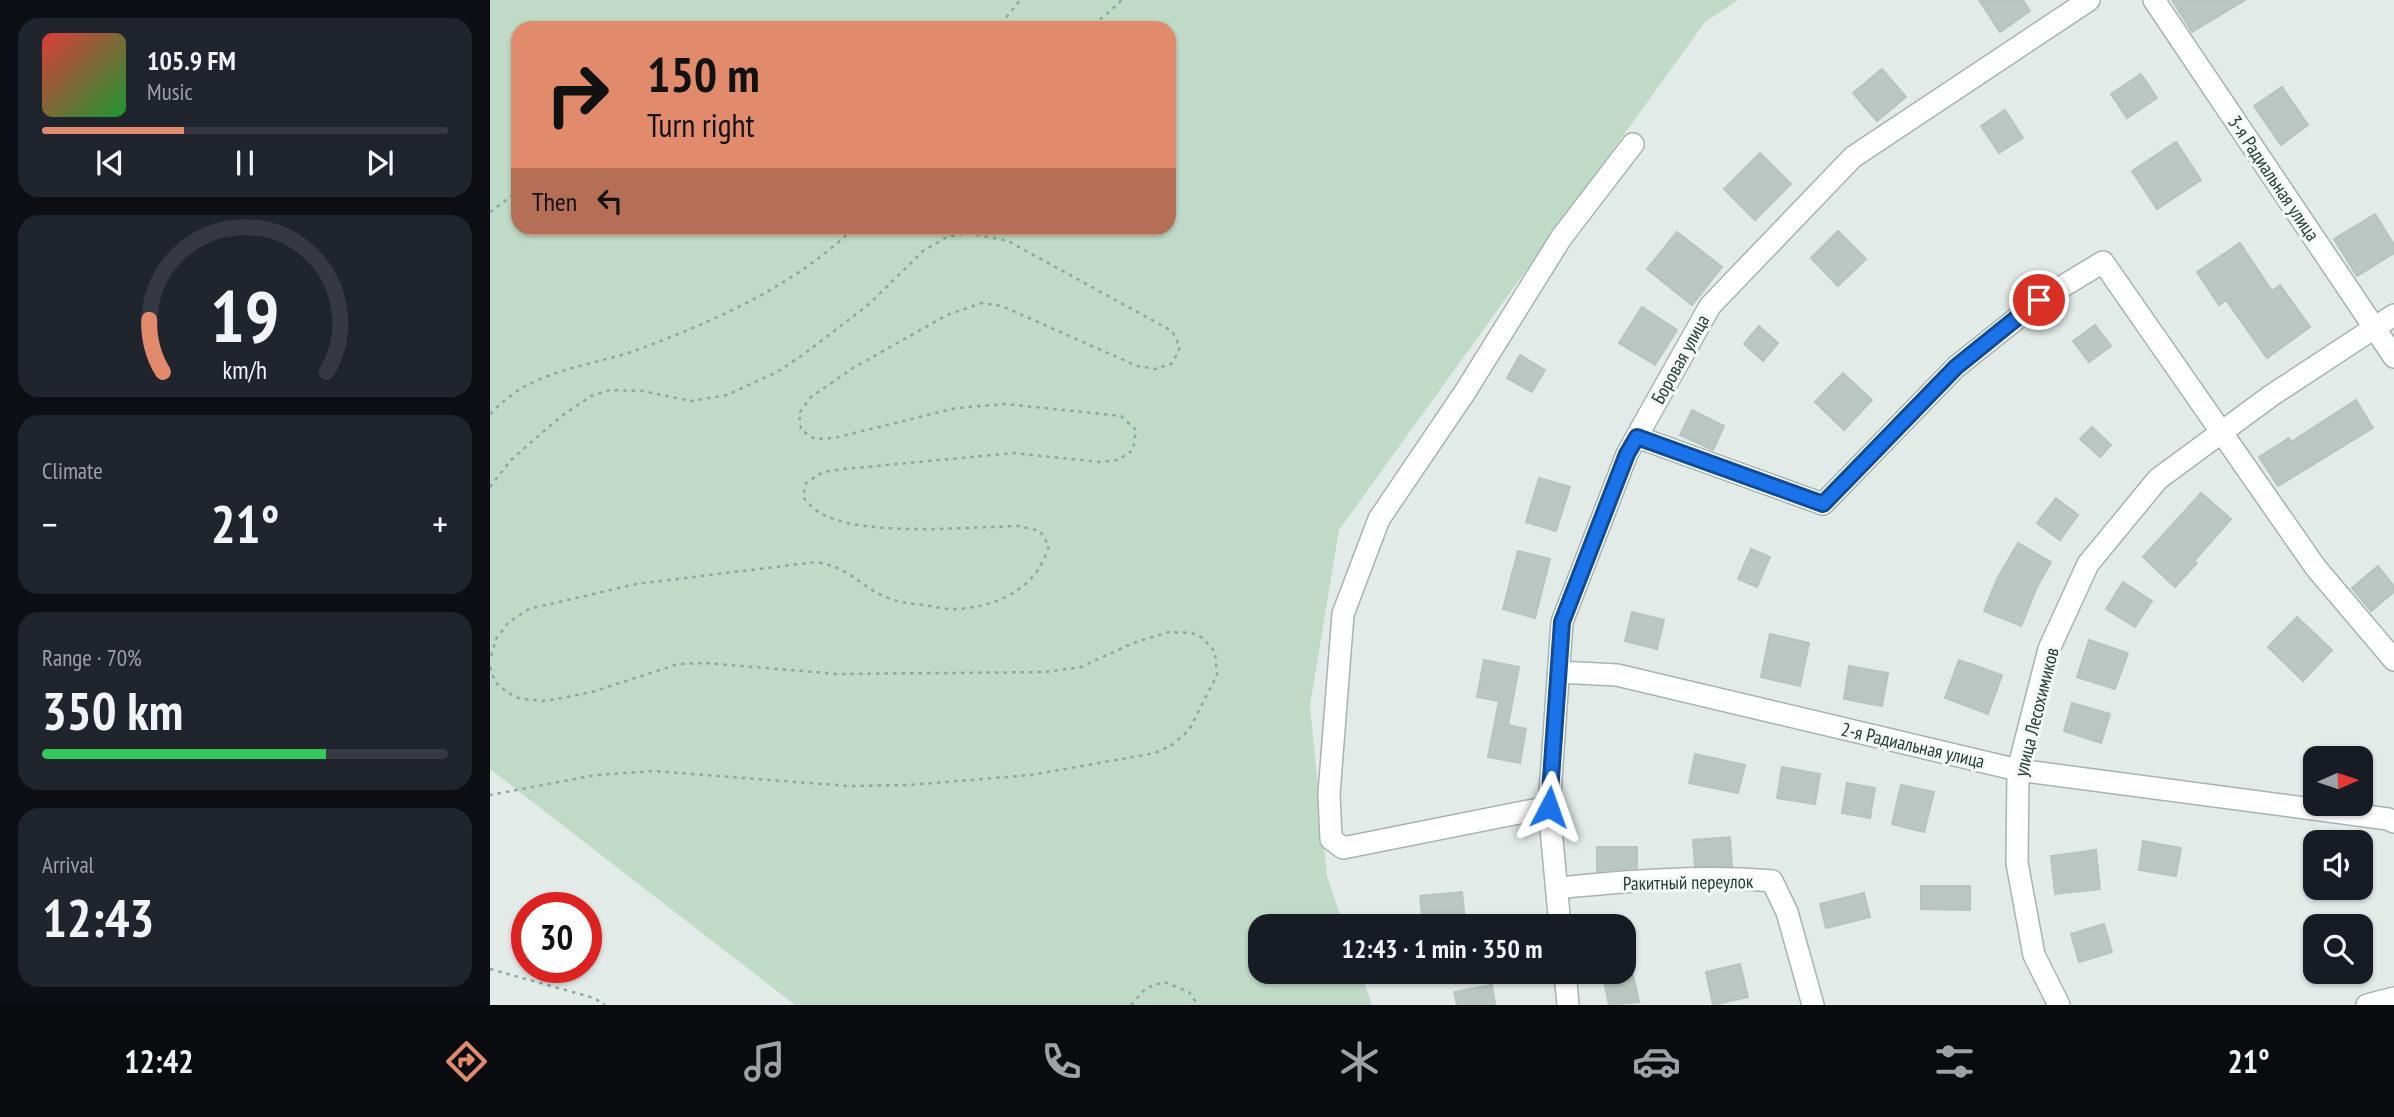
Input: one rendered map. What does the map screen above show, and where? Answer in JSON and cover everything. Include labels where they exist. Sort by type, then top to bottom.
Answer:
[{"type":"street","name":"Боровая улица","points":[[1559,914],[1549,807],[1562,622],[1627,454],[1710,306],[1853,157],[2089,0]]},
{"type":"street","name":"3-я Радиальная улица","points":[[2154,0],[2394,357]]},
{"type":"street","points":[[1549,807],[1343,848],[1331,839],[1329,794],[1343,614],[1380,519],[1465,392],[1561,238],[1633,144]]},
{"type":"street","points":[[1637,437],[1823,504],[1956,367],[2039,300],[2103,262],[2316,568],[2394,660]]},
{"type":"street","name":"улица Лесохимиков","points":[[2059,1005],[2034,955],[2017,863],[2018,770],[2049,649],[2088,564],[2158,479],[2272,395],[2394,315]]},
{"type":"street","name":"2-я Радиальная улица","points":[[1559,672],[1617,675],[2018,770],[2388,819],[2394,822]]},
{"type":"street","name":"Ракитный переулок","points":[[1557,888],[1738,878],[1772,881],[1787,912],[1813,1005]]},
{"type":"street","points":[[1567,984],[1569,1005]]},
{"type":"street","points":[[2367,1005],[2394,998]]},
{"type":"path","points":[[1003,21],[1020,0]]},
{"type":"path","points":[[1098,21],[1122,0]]},
{"type":"path","points":[[490,212],[511,196]]},
{"type":"path","points":[[490,414],[508,397],[538,380],[690,329],[772,290],[830,251],[847,235]]},
{"type":"path","points":[[490,487],[511,460],[559,416],[591,396],[610,390],[642,391],[691,401],[727,394],[777,372],[868,305],[923,251],[947,237],[958,235]]},
{"type":"path","points":[[490,660],[496,639],[508,623],[529,610],[636,584],[816,562],[835,565],[883,595],[901,602],[956,609],[990,603],[1011,595],[1034,577],[1044,563],[1049,546],[1040,531],[1019,526],[880,528],[831,518],[811,508],[803,498],[806,483],[824,472],[844,469],[1014,453],[1099,462],[1118,460],[1133,450],[1136,430],[1121,416],[1006,404],[956,408],[834,438],[815,439],[801,430],[799,413],[811,397],[853,368],[947,315],[982,303],[1002,306],[1137,366],[1156,369],[1173,363],[1180,347],[1172,331],[1008,241],[979,235]]},
{"type":"path","points":[[490,667],[495,682],[508,693],[521,699],[545,701],[592,692],[678,664],[705,663],[838,674],[1046,672],[1081,667],[1133,643],[1169,632],[1192,633],[1203,638],[1215,652],[1217,676],[1189,730],[1172,745],[1154,753],[1031,775],[909,785],[848,786],[653,771],[596,775],[490,795]]},
{"type":"path","points":[[490,969],[594,998],[605,1005]]},
{"type":"path","points":[[1132,1005],[1146,988],[1164,982],[1189,992],[1198,1005]]},
{"type":"green space","points":[[490,0],[1738,0],[1705,22],[1339,530],[1310,706],[1327,876],[1340,914],[1248,914],[1248,984],[1365,984],[1372,1005],[795,1005],[490,769]]},
{"type":"building","points":[[1979,0],[2023,0],[2030,11],[2000,32]]},
{"type":"building","points":[[2172,0],[2245,0],[2192,32]]},
{"type":"building","points":[[1882,69],[1906,97],[1877,121],[1853,93]]},
{"type":"building","points":[[2141,74],[2157,98],[2127,118],[2111,94]]},
{"type":"building","points":[[2282,87],[2308,125],[2281,145],[2254,106]]},
{"type":"building","points":[[2005,110],[2023,138],[1999,153],[1981,126]]},
{"type":"building","points":[[2176,142],[2201,180],[2157,209],[2132,171]]},
{"type":"building","points":[[1760,153],[1791,184],[1755,220],[1724,189]]},
{"type":"building","points":[[2375,214],[2394,245],[2394,253],[2357,276],[2334,239]]},
{"type":"building","points":[[1838,231],[1866,259],[1838,286],[1811,258]]},
{"type":"building","points":[[1677,232],[1722,267],[1692,305],[1647,269]]},
{"type":"building","points":[[2240,243],[2272,291],[2280,285],[2310,327],[2267,358],[2226,300],[2219,305],[2197,272]]},
{"type":"building","points":[[1642,307],[1677,330],[1655,365],[1619,343]]},
{"type":"building","points":[[2095,325],[2111,346],[2089,362],[2073,341]]},
{"type":"building","points":[[1759,326],[1778,343],[1763,361],[1744,344]]},
{"type":"building","points":[[1520,355],[1545,370],[1532,392],[1507,378]]},
{"type":"building","points":[[1843,373],[1872,400],[1844,430],[1815,402]]},
{"type":"building","points":[[2356,400],[2373,428],[2278,486],[2259,457],[2289,438],[2291,442]]},
{"type":"building","points":[[1692,410],[1724,426],[1713,450],[1680,435]]},
{"type":"building","points":[[2092,427],[2111,445],[2100,457],[2080,439]]},
{"type":"building","points":[[1539,478],[1570,487],[1556,531],[1526,522]]},
{"type":"building","points":[[2201,493],[2231,519],[2175,587],[2143,557]]},
{"type":"building","points":[[2056,498],[2078,515],[2060,540],[2037,523]]},
{"type":"building","points":[[2018,543],[2051,562],[2021,626],[1984,611],[1997,579]]},
{"type":"building","points":[[1751,549],[1770,557],[1757,587],[1738,579]]},
{"type":"building","points":[[1518,551],[1550,559],[1535,618],[1503,609]]},
{"type":"building","points":[[2378,566],[2394,586],[2394,592],[2371,611],[2352,588]]},
{"type":"building","points":[[2123,582],[2152,601],[2135,627],[2106,609]]},
{"type":"building","points":[[1632,612],[1664,620],[1657,649],[1625,641]]},
{"type":"building","points":[[2297,617],[2332,650],[2303,681],[2268,647]]},
{"type":"building","points":[[1770,634],[1809,643],[1800,686],[1761,677]]},
{"type":"building","points":[[2089,640],[2128,653],[2115,689],[2077,677]]},
{"type":"building","points":[[1484,660],[1519,667],[1508,725],[1526,729],[1520,763],[1488,757],[1499,701],[1477,697]]},
{"type":"building","points":[[1959,660],[2002,675],[1988,714],[1945,698]]},
{"type":"building","points":[[1849,666],[1888,673],[1882,706],[1844,699]]},
{"type":"building","points":[[2072,703],[2110,714],[2101,743],[2064,731]]},
{"type":"building","points":[[1695,754],[1745,765],[1738,793],[1689,783]]},
{"type":"building","points":[[1782,767],[1820,774],[1815,804],[1777,798]]},
{"type":"building","points":[[1847,783],[1875,788],[1870,818],[1842,813]]},
{"type":"building","points":[[1901,785],[1934,792],[1924,832],[1892,824]]},
{"type":"building","points":[[1730,837],[1732,866],[1695,866],[1693,840]]},
{"type":"building","points":[[2143,841],[2181,848],[2176,876],[2139,870]]},
{"type":"building","points":[[1597,847],[1637,847],[1637,868],[1597,871]]},
{"type":"building","points":[[2096,850],[2100,889],[2055,894],[2051,856]]},
{"type":"building","points":[[1921,886],[1970,886],[1970,910],[1921,909]]},
{"type":"building","points":[[1462,892],[1464,914],[1422,914],[1420,896]]},
{"type":"building","points":[[1864,893],[1870,917],[1826,928],[1820,904]]},
{"type":"building","points":[[2104,924],[2112,952],[2079,962],[2071,934]]},
{"type":"building","points":[[1740,964],[1748,997],[1713,1005],[1706,972]]},
{"type":"building","points":[[1605,984],[1635,984],[1639,1002],[1609,1005]]},
{"type":"building","points":[[1492,985],[1495,1005],[1457,1005],[1454,992]]},
{"type":"route","points":[[1549,807],[1562,622],[1627,454],[1637,437],[1823,504],[1956,367],[2039,300]]}]
